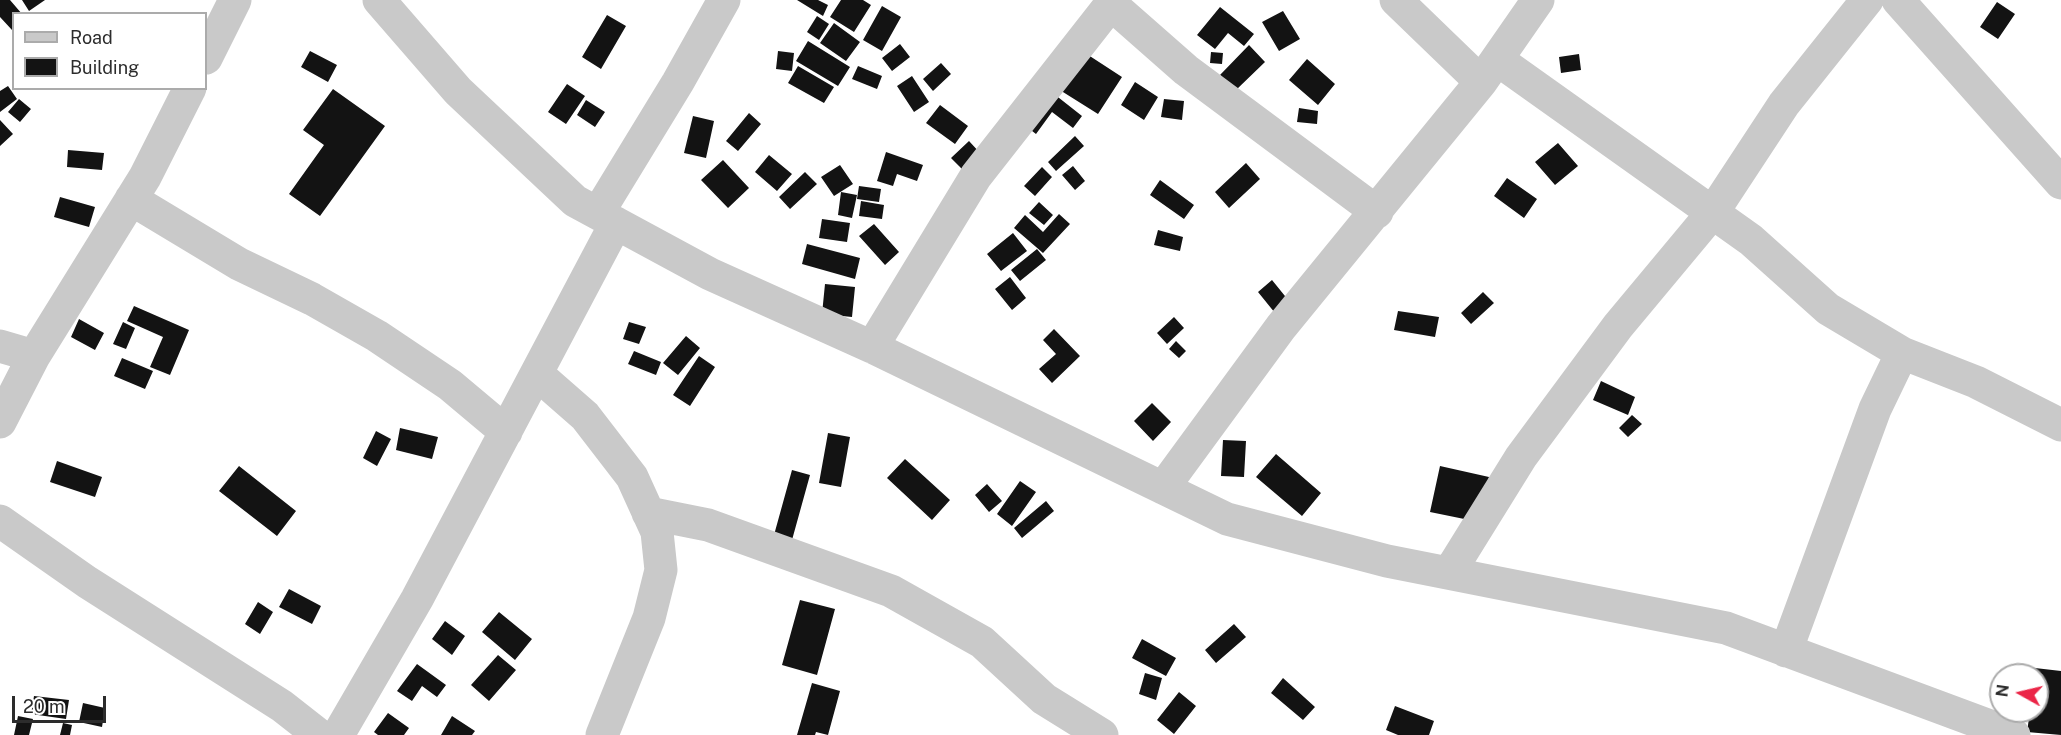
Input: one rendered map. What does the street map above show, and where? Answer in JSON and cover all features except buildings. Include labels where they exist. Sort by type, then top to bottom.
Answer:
[{"type":"street","points":[[207,56],[235,0]]},
{"type":"street","points":[[379,0],[458,91],[575,201],[710,274],[872,347],[1227,519],[1387,561],[1726,628],[1997,733]]},
{"type":"street","points":[[338,735],[417,598],[507,432],[537,374],[607,218],[724,0]]},
{"type":"street","points":[[1396,0],[1489,71],[1713,212],[1751,240],[1828,309],[1902,353],[1976,382],[2061,425]]},
{"type":"street","points":[[1163,488],[1281,327],[1377,212],[1489,71],[1538,0]]},
{"type":"street","points":[[1449,573],[1521,457],[1618,326],[1713,212],[1784,104],[1867,0]]},
{"type":"street","points":[[1898,0],[2061,183]]},
{"type":"street","points":[[872,347],[976,176],[1112,2],[1186,70],[1377,212]]},
{"type":"street","points":[[0,422],[34,356],[131,199],[189,90]]},
{"type":"street","points":[[131,199],[239,264],[312,299],[377,336],[450,385],[507,432]]},
{"type":"street","points":[[0,346],[34,356]]},
{"type":"street","points":[[1786,651],[1875,409],[1902,353]]},
{"type":"street","points":[[537,374],[585,416],[632,477],[657,532],[661,570],[649,618],[602,735]]},
{"type":"street","points":[[648,513],[708,525],[891,591],[982,642],[1044,699],[1101,735]]},
{"type":"street","points":[[0,521],[87,582],[282,706],[319,735]]}]
